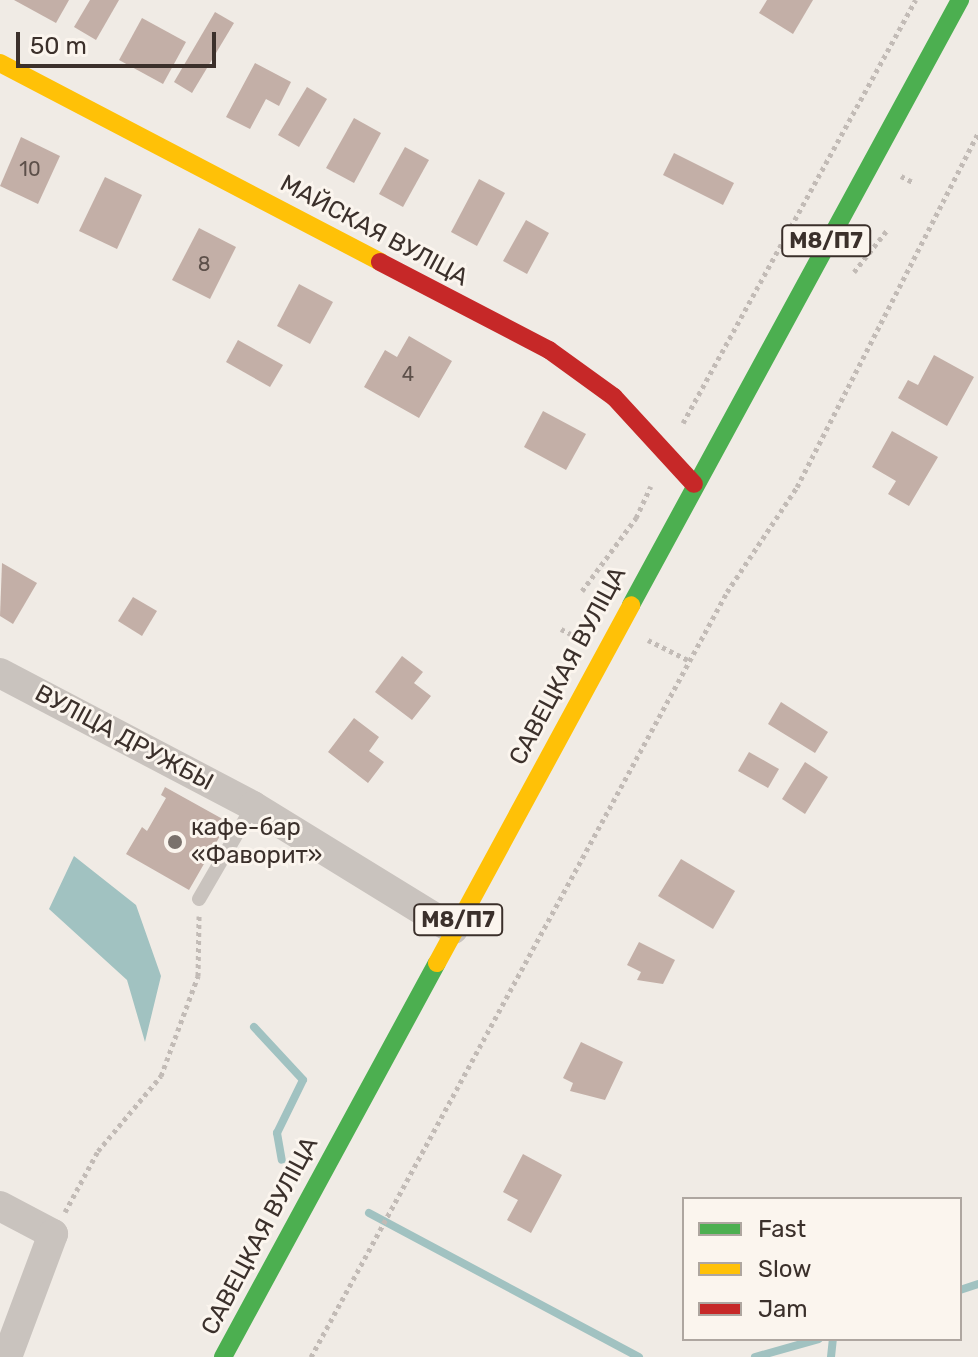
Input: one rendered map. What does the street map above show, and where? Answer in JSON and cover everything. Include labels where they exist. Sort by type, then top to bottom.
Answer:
[{"type":"main road","name":"САВЕЦКАЯ ВУЛІЦА","points":[[223,1357],[694,484],[960,0]]},
{"type":"main road","name":"МАЙСКАЯ ВУЛІЦА","points":[[0,63],[549,350],[614,397],[694,484]]},
{"type":"street","name":"ВУЛІЦА ДРУЖБЫ","points":[[0,673],[253,806],[453,929]]},
{"type":"street","points":[[0,1206],[53,1234],[7,1357]]},
{"type":"lane","points":[[199,899],[253,806]]},
{"type":"path","points":[[582,591],[636,518],[665,455],[916,0]]},
{"type":"path","points":[[311,1357],[727,592],[797,487],[978,133]]},
{"type":"path","points":[[618,625],[690,661]]},
{"type":"path","points":[[53,1234],[98,1151],[161,1076],[198,976],[199,899]]},
{"type":"water","points":[[74,856],[136,905],[161,976],[145,1042],[127,980],[49,909]]},
{"type":"building","points":[[14,0],[69,0],[56,23]]},
{"type":"building","points":[[90,0],[119,0],[96,40],[74,27]]},
{"type":"building","points":[[767,0],[813,0],[793,34],[759,13]]},
{"type":"building","points":[[215,12],[234,23],[192,93],[174,82]]},
{"type":"building","points":[[142,18],[186,42],[163,84],[119,60]]},
{"type":"building","points":[[255,63],[291,82],[279,106],[266,99],[250,129],[226,117]]},
{"type":"building","points":[[307,87],[327,99],[299,147],[278,135]]},
{"type":"building","points":[[354,118],[381,133],[354,183],[326,168]]},
{"type":"building","points":[[21,137],[60,156],[38,204],[0,186]]},
{"type":"building","points":[[405,147],[429,160],[403,207],[379,194]]},
{"type":"building","points":[[674,153],[734,183],[723,205],[663,175]]},
{"type":"building","points":[[105,177],[142,195],[117,249],[79,231]]},
{"type":"building","points":[[479,179],[505,193],[477,246],[451,232]]},
{"type":"building","points":[[526,220],[549,233],[527,274],[503,261]]},
{"type":"building","points":[[199,228],[236,247],[210,299],[172,280]]},
{"type":"building","points":[[299,284],[333,302],[310,344],[277,326]]},
{"type":"building","points":[[409,336],[452,361],[419,418],[364,387],[385,350],[397,357]]},
{"type":"building","points":[[238,340],[283,365],[270,387],[226,362]]},
{"type":"building","points":[[934,355],[974,377],[947,426],[898,398],[908,380],[918,385]]},
{"type":"building","points":[[543,411],[586,434],[566,470],[524,447]]},
{"type":"building","points":[[892,431],[938,457],[909,506],[888,494],[896,481],[872,467]]},
{"type":"building","points":[[2,563],[37,583],[13,624],[0,616]]},
{"type":"building","points":[[133,597],[157,611],[142,636],[118,621]]},
{"type":"building","points":[[402,656],[423,672],[414,683],[431,696],[412,720],[375,692]]},
{"type":"building","points":[[781,702],[828,732],[815,753],[768,724]]},
{"type":"building","points":[[354,718],[379,737],[369,751],[384,762],[368,783],[328,752]]},
{"type":"building","points":[[749,752],[779,769],[768,788],[738,771]]},
{"type":"building","points":[[805,762],[828,777],[805,814],[782,799]]},
{"type":"building","name":"кафе-бар «Фаворит»","points":[[165,787],[228,822],[189,890],[126,854],[142,827],[147,831],[166,798],[161,795]]},
{"type":"building","points":[[681,859],[735,891],[713,929],[658,896]]},
{"type":"building","points":[[639,942],[675,960],[663,984],[637,980],[641,972],[627,965]]},
{"type":"building","points":[[581,1042],[623,1062],[605,1100],[570,1091],[573,1083],[563,1078]]},
{"type":"building","points":[[523,1154],[562,1175],[531,1233],[507,1220],[518,1200],[503,1192]]},
{"type":"waterway","points":[[254,1027],[303,1080],[277,1133],[282,1160]]},
{"type":"waterway","points":[[369,1213],[639,1357]]},
{"type":"waterway","points":[[962,1289],[978,1284]]},
{"type":"waterway","points":[[755,1357],[812,1341]]},
{"type":"waterway","points":[[831,1357],[833,1341]]},
{"type":"traffic: fast","points":[[631,605],[960,0]]},
{"type":"traffic: fast","points":[[223,1357],[437,963]]},
{"type":"traffic: slow","points":[[0,63],[380,262]]},
{"type":"traffic: slow","points":[[437,963],[631,605]]},
{"type":"traffic: jam","points":[[380,262],[549,350],[614,397],[694,484]]},
{"type":"place","name":"кафе-бар «Фаворит»","points":[[175,842]]}]
